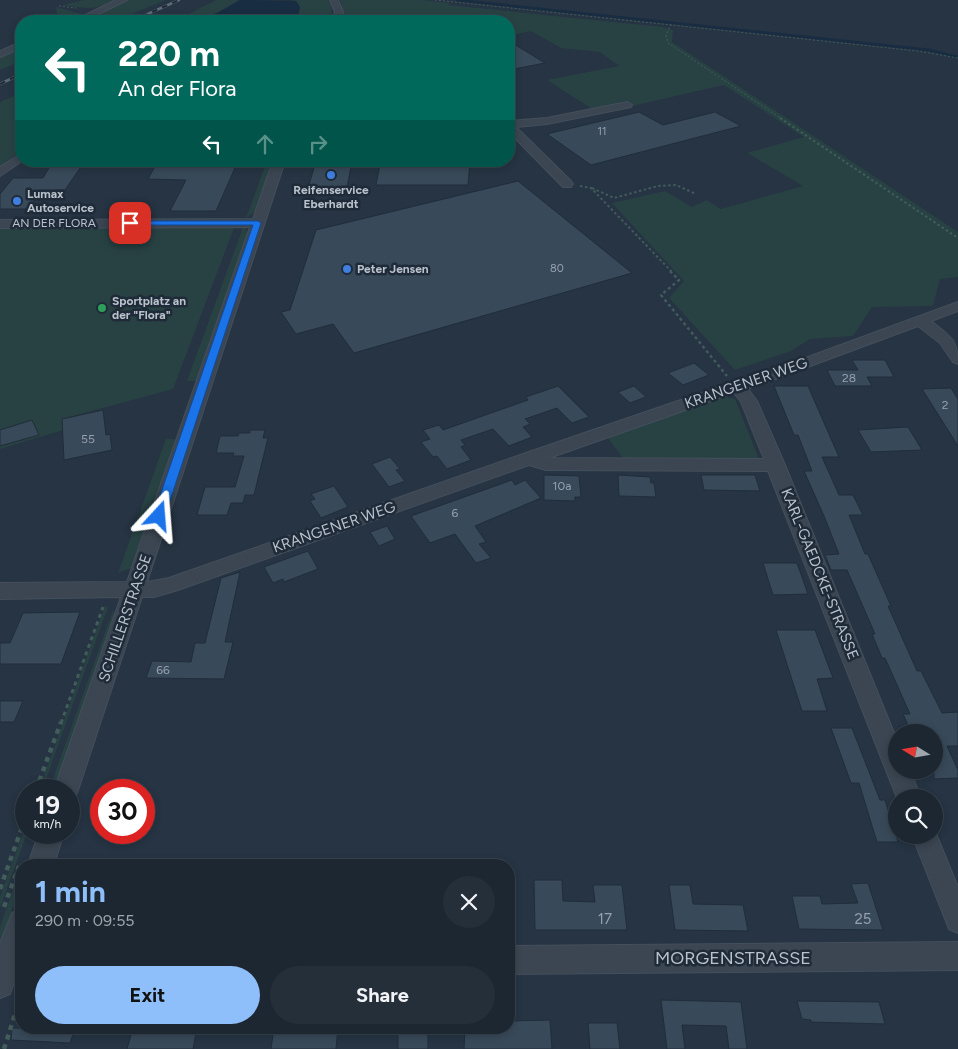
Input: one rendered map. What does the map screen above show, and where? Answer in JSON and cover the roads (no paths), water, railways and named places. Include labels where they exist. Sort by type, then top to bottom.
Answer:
[{"type":"street","points":[[90,15],[123,0]]},
{"type":"street","points":[[334,0],[339,12],[338,15]]},
{"type":"street","points":[[0,54],[15,48]]},
{"type":"street","points":[[515,124],[547,121],[627,104]]},
{"type":"street","points":[[515,131],[567,184]]},
{"type":"street","points":[[0,172],[15,161]]},
{"type":"street","name":"SCHILLERSTRASSE","points":[[70,779],[277,167]]},
{"type":"street","name":"AN DER FLORA","points":[[0,224],[258,223]]},
{"type":"street","name":"KRANGENER WEG","points":[[0,591],[108,590],[154,588],[171,585],[921,321],[958,306]]},
{"type":"street","points":[[921,321],[945,340],[958,358]]},
{"type":"street","name":"KARL-GAEDCKE-STRASSE","points":[[737,386],[749,401],[776,465],[888,746]]},
{"type":"street","points":[[532,457],[536,462],[546,464],[776,465]]},
{"type":"street","points":[[33,859],[44,844]]},
{"type":"street","points":[[928,844],[958,920]]},
{"type":"street","points":[[10,969],[12,916]]},
{"type":"street","name":"MORGENSTRASSE","points":[[515,960],[958,956]]},
{"type":"water","points":[[240,0],[296,1],[300,7],[298,15],[212,15]]},
{"type":"waterway","points":[[457,0],[930,50],[958,57]]},
{"type":"railway","points":[[145,15],[179,0]]},
{"type":"railway","points":[[0,84],[15,77]]},
{"type":"place","name":"Reifenservice Eberhardt","points":[[331,175]]},
{"type":"place","name":"Lumax Autoservice","points":[[17,201]]},
{"type":"place","name":"Peter Jensen","points":[[347,269]]},
{"type":"place","name":"Sportplatz an der \"Flora\"","points":[[102,308]]}]
